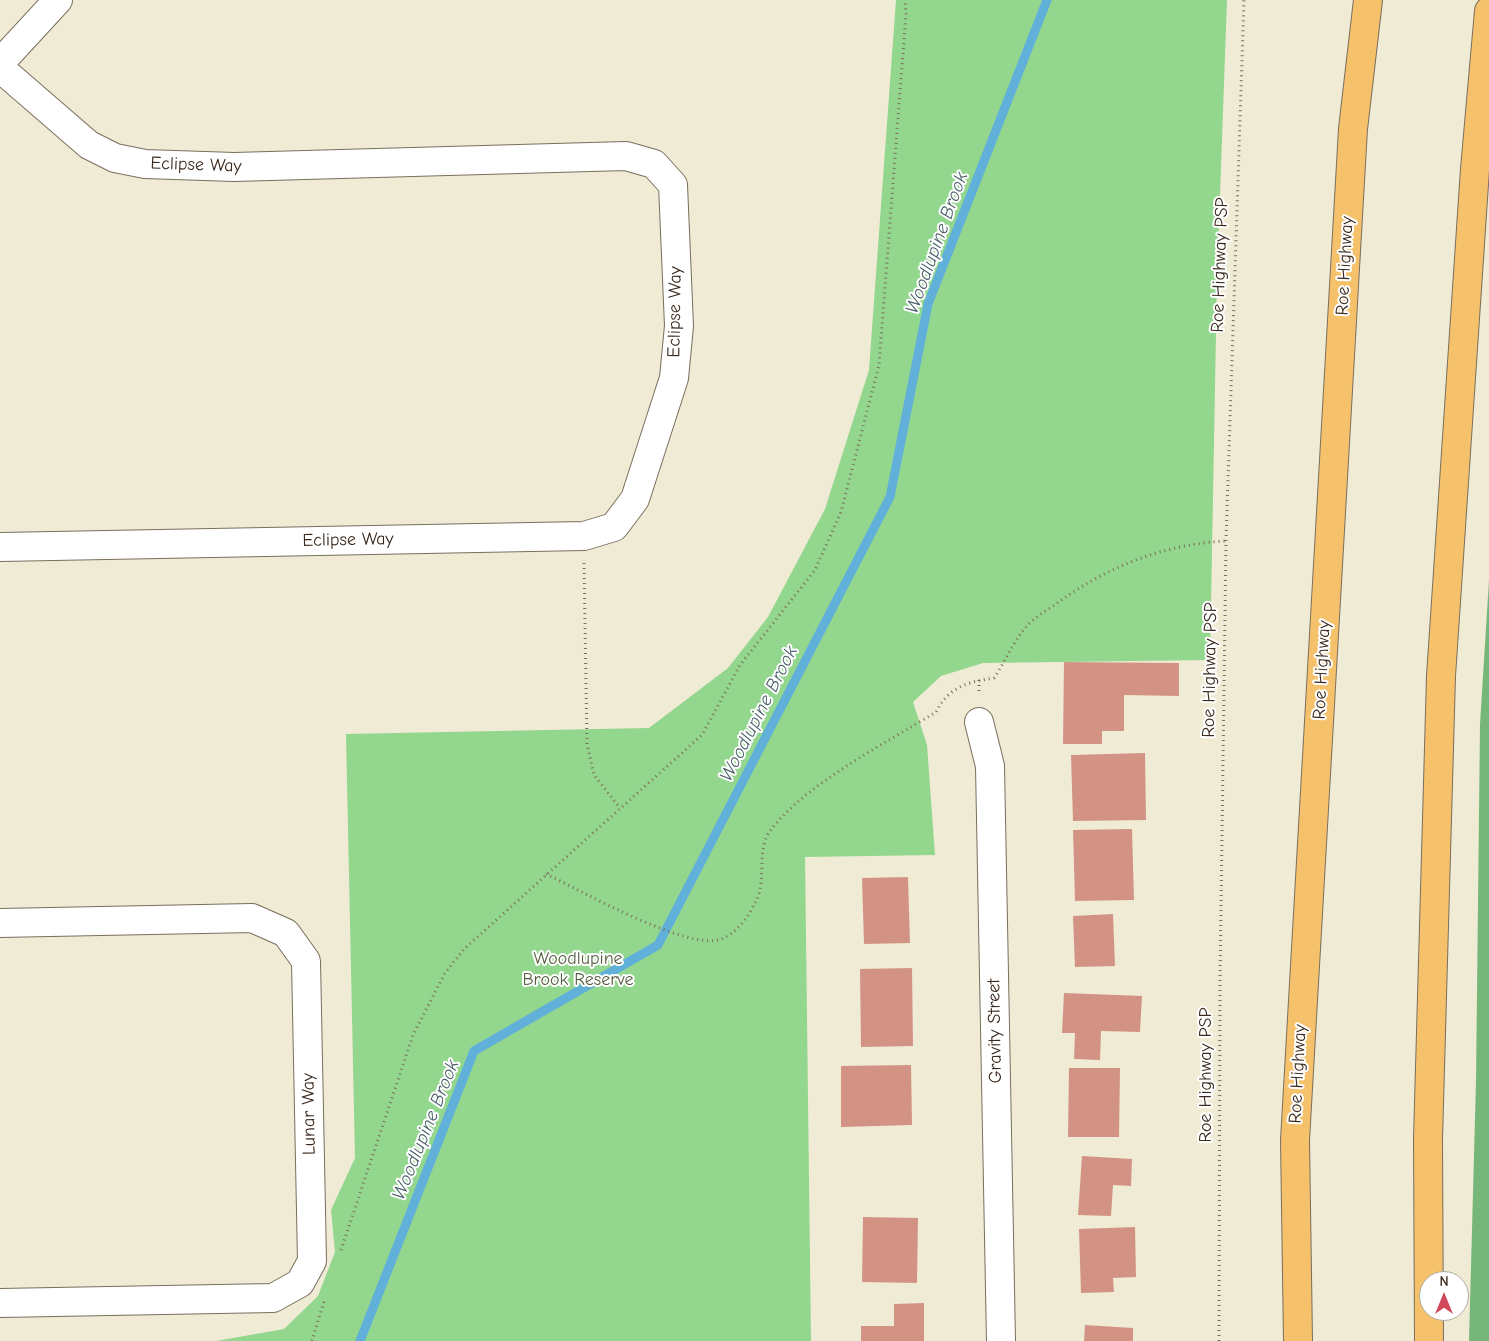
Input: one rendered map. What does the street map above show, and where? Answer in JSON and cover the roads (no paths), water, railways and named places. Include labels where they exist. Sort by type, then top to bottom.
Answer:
[{"type":"highway","name":"Roe Highway","points":[[1298,1341],[1294,1140],[1353,129],[1368,0]]},
{"type":"highway","points":[[1429,1341],[1428,1139],[1441,676],[1473,199],[1489,11]]},
{"type":"street","points":[[0,63],[58,0]]},
{"type":"street","name":"Eclipse Way","points":[[0,68],[89,145],[116,158],[145,164],[234,167],[626,156],[654,164],[673,185],[679,326],[674,378],[635,499],[614,526],[584,536],[0,547]]},
{"type":"street","name":"Gravity Street","points":[[979,722],[990,766],[1001,1341]]},
{"type":"street","name":"Lunar Way","points":[[0,923],[252,918],[286,933],[306,961],[312,1261],[300,1283],[273,1298],[0,1303]]},
{"type":"waterway","name":"Woodlupine Brook","points":[[360,1341],[474,1051],[658,945],[890,497],[928,304],[1047,0]]},
{"type":"park label","name":"Woodlupine Brook Reserve","points":[[578,970]]}]
